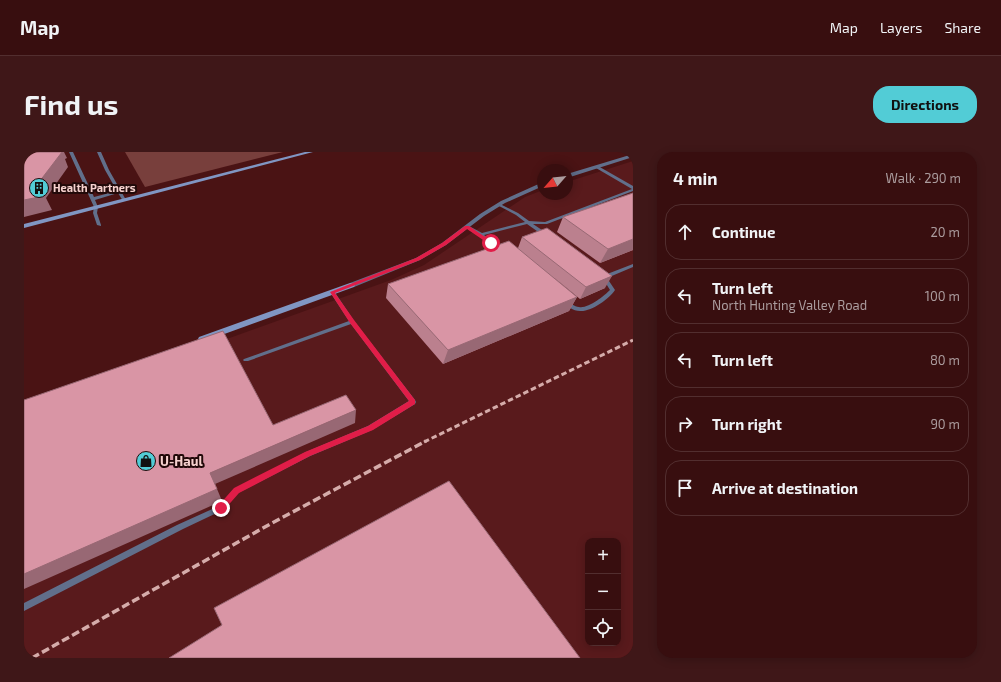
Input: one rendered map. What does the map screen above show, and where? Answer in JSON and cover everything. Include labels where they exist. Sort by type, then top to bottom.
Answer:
[{"type":"main road","points":[[24,226],[312,152]]},
{"type":"main road","points":[[196,341],[352,285]]},
{"type":"street","points":[[573,174],[633,155]]},
{"type":"street","points":[[352,285],[418,259],[444,244],[500,205],[537,187]]},
{"type":"lane","points":[[71,152],[96,207],[95,213],[99,225]]},
{"type":"lane","points":[[99,152],[124,200]]},
{"type":"lane","points":[[597,167],[632,189]]},
{"type":"lane","points":[[481,235],[528,222],[545,222],[632,189]]},
{"type":"lane","points":[[92,199],[119,192]]},
{"type":"lane","points":[[500,205],[517,214],[554,241]]},
{"type":"lane","points":[[467,227],[481,235],[509,257]]},
{"type":"lane","points":[[605,277],[633,265]]},
{"type":"lane","points":[[562,299],[574,308],[582,310],[610,295],[613,290],[605,277],[598,273]]},
{"type":"lane","points":[[24,607],[180,527],[221,508],[236,491],[308,454],[370,428],[413,402],[352,322],[332,292]]},
{"type":"lane","points":[[246,360],[352,322]]},
{"type":"shaded area","points":[[125,152],[283,152],[145,187]]},
{"type":"shaded area","points":[[633,161],[633,658],[24,658],[24,412],[391,280],[424,265],[525,197],[537,192],[537,200],[573,200],[573,180]]},
{"type":"building","points":[[24,152],[62,152],[33,190],[38,192],[43,191],[44,196],[24,200]]},
{"type":"building","points":[[633,193],[633,239],[608,249],[563,217]]},
{"type":"building","points":[[547,228],[612,276],[586,287],[522,237]]},
{"type":"building","points":[[509,241],[577,297],[448,350],[388,284]]},
{"type":"building","name":"U-Haul","points":[[223,331],[273,425],[346,395],[356,410],[210,473],[217,489],[24,574],[24,400]]},
{"type":"building","points":[[449,481],[580,658],[169,658],[222,625],[214,608]]},
{"type":"railway","points":[[425,441],[633,340]]},
{"type":"railway","points":[[32,658],[272,523],[425,441]]},
{"type":"place","name":"Health Partners","points":[[39,188]]},
{"type":"place","name":"U-Haul","points":[[146,461]]},
{"type":"route","points":[[221,508],[236,491],[308,454],[376,425],[413,402],[352,322],[332,292],[418,259],[444,244],[467,227],[491,243]]}]
